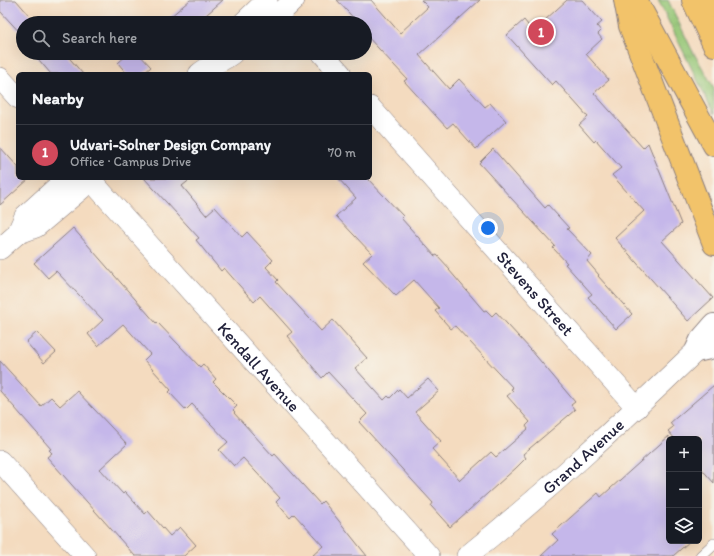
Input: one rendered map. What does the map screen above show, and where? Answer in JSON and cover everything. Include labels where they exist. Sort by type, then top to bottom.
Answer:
[{"type":"main road","points":[[624,0],[630,26],[714,244]]},
{"type":"main road","points":[[636,0],[714,145]]},
{"type":"main road","points":[[693,0],[714,46]]},
{"type":"main road","points":[[709,0],[714,7]]},
{"type":"street","points":[[262,16],[281,9]]},
{"type":"street","points":[[206,65],[223,60]]},
{"type":"street","points":[[328,60],[339,72]]},
{"type":"street","points":[[0,78],[16,96]]},
{"type":"street","name":"Stevens Street","points":[[372,109],[637,408]]},
{"type":"street","points":[[17,234],[25,216],[65,180]]},
{"type":"street","points":[[0,249],[17,234],[36,227],[90,180]]},
{"type":"street","name":"Kendall Avenue","points":[[92,180],[429,556]]},
{"type":"street","points":[[705,349],[701,340],[714,325]]},
{"type":"street","name":"Grand Avenue","points":[[467,556],[524,510],[705,349]]},
{"type":"street","points":[[0,461],[85,556]]},
{"type":"lane","points":[[701,556],[714,544]]},
{"type":"green space","points":[[658,0],[668,0],[692,50],[714,88],[714,114]]},
{"type":"building","points":[[0,0],[16,0],[30,16],[16,16],[16,28],[0,11]]},
{"type":"building","points":[[190,0],[223,0],[205,16],[171,16]]},
{"type":"building","points":[[337,0],[371,0],[400,33],[428,7],[421,0],[480,0],[419,55],[449,89],[459,79],[485,107],[490,103],[506,121],[476,149],[453,123],[447,128],[404,81],[407,79],[372,42],[372,16],[352,16]]},
{"type":"building","points":[[567,0],[582,0],[602,22],[597,26],[601,31],[598,34],[602,39],[586,54],[609,80],[594,93],[643,148],[648,143],[681,224],[662,241],[713,298],[688,321],[615,238],[644,211],[612,175],[621,168],[596,140],[594,142],[579,125],[588,117],[556,81],[552,85],[507,35],[524,20],[533,31]]},
{"type":"building","points":[[39,60],[71,60],[81,72],[49,72]]},
{"type":"building","points":[[121,60],[144,60],[151,67],[145,72],[125,72],[118,63]]},
{"type":"building","points":[[0,147],[16,165],[16,180],[28,180],[0,205]]},
{"type":"building","points":[[493,149],[545,208],[548,205],[569,228],[567,229],[592,255],[587,261],[599,275],[598,276],[632,314],[616,329],[588,297],[592,294],[565,264],[567,263],[553,248],[555,246],[479,163]]},
{"type":"building","points":[[146,180],[190,180],[182,186],[206,215],[215,207],[242,237],[247,232],[273,260],[266,267],[278,280],[276,282],[321,331],[333,320],[367,358],[355,368],[384,400],[388,396],[390,398],[399,389],[407,398],[428,379],[439,391],[415,412],[441,441],[432,449],[460,480],[491,452],[496,457],[528,429],[526,426],[530,422],[507,396],[513,391],[511,389],[513,388],[455,326],[451,329],[435,311],[439,308],[414,280],[396,296],[363,262],[372,254],[336,216],[356,198],[340,180],[369,180],[403,216],[401,218],[435,256],[437,255],[450,269],[449,270],[484,311],[486,310],[492,316],[496,312],[531,350],[575,402],[571,405],[575,410],[523,454],[526,458],[516,468],[450,527],[431,506],[433,503],[359,422],[367,414],[328,372],[322,378],[287,336],[292,332],[260,296],[254,302],[224,268],[221,271],[196,240],[199,238]]},
{"type":"building","points":[[73,228],[156,323],[157,322],[200,367],[203,364],[216,379],[213,382],[237,406],[233,410],[235,412],[234,413],[273,456],[275,454],[320,504],[323,501],[367,556],[312,556],[323,546],[294,514],[290,518],[276,502],[280,498],[243,458],[234,466],[219,450],[228,442],[192,404],[186,410],[169,392],[171,390],[144,360],[150,354],[123,324],[98,346],[88,334],[103,320],[56,271],[48,278],[34,263]]},
{"type":"building","points":[[37,332],[56,352],[44,363],[26,342]]},
{"type":"building","points":[[0,361],[41,406],[51,397],[60,406],[77,391],[127,444],[100,469],[123,494],[125,492],[145,514],[148,511],[170,536],[180,527],[196,545],[184,556],[135,556],[47,457],[52,453],[49,450],[51,449],[0,391]]},
{"type":"building","points":[[714,385],[714,483],[702,469],[702,436],[672,436],[668,431],[673,427],[670,423]]},
{"type":"building","points":[[666,439],[666,544],[687,544],[673,556],[541,556],[558,540],[552,534],[598,493],[601,497]]},
{"type":"place","name":"Udvari-Solner Design Company","points":[[541,32]]}]
